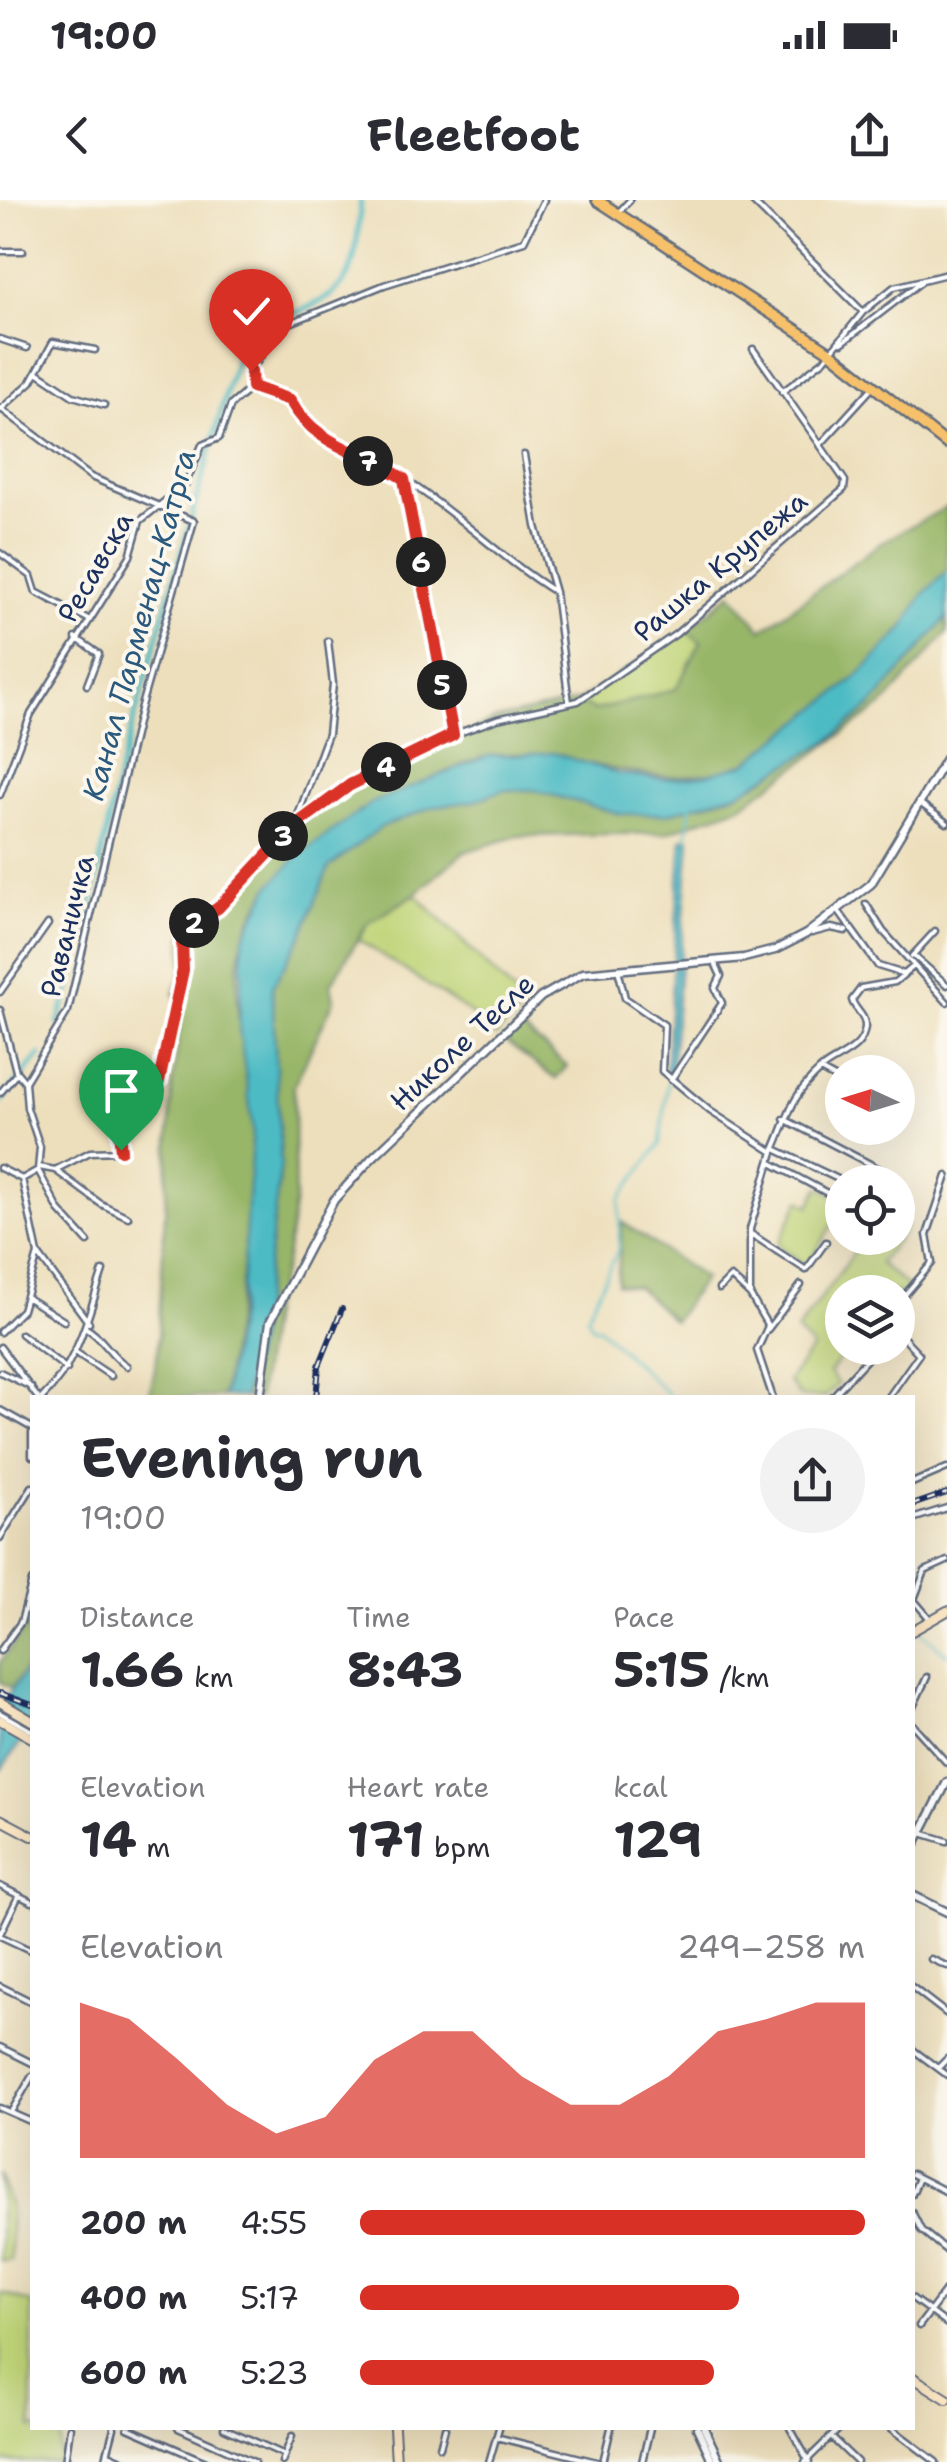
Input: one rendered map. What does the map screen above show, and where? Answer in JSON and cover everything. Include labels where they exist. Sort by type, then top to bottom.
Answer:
[{"type":"main road","points":[[598,200],[834,348],[947,444]]},
{"type":"main road","points":[[916,1629],[937,1614]]},
{"type":"main road","points":[[0,1702],[30,1720]]},
{"type":"main road","points":[[0,1716],[30,1733]]},
{"type":"main road","points":[[1,1819],[30,1835]]},
{"type":"main road","points":[[915,2377],[947,2399]]},
{"type":"main road","points":[[394,2430],[396,2462]]},
{"type":"street","name":"Ресавска","points":[[0,795],[31,714],[130,556],[140,521],[172,500],[186,485],[212,439],[222,433],[231,405],[252,387],[251,371],[280,328],[384,285],[524,241],[544,200]]},
{"type":"street","points":[[618,213],[630,200]]},
{"type":"street","points":[[750,200],[864,312]]},
{"type":"street","points":[[0,250],[23,251]]},
{"type":"street","points":[[834,348],[864,312],[902,282],[922,282],[947,274]]},
{"type":"street","points":[[782,392],[922,282]]},
{"type":"street","points":[[0,338],[27,348]]},
{"type":"street","points":[[0,409],[37,372],[53,342],[95,350]]},
{"type":"street","points":[[753,349],[820,445],[876,385]]},
{"type":"street","points":[[37,372],[73,396],[104,406]]},
{"type":"street","points":[[252,387],[280,394],[330,445],[404,479],[554,592]]},
{"type":"street","name":"Раваничка","points":[[0,409],[91,476],[156,507],[191,517],[194,526],[140,706],[68,1011],[21,1078],[0,1093]]},
{"type":"street","name":"Рашка Крупежа","points":[[55,1170],[92,1152],[120,1152],[119,1132],[158,1083],[170,1042],[174,993],[183,970],[182,937],[189,926],[218,908],[294,826],[350,785],[453,735],[498,719],[578,702],[676,634],[846,484],[820,445]]},
{"type":"street","points":[[524,455],[536,526],[554,592],[569,702]]},
{"type":"street","points":[[404,479],[453,735]]},
{"type":"street","points":[[0,552],[31,576],[36,592],[88,619]]},
{"type":"street","points":[[76,638],[99,654],[87,685]]},
{"type":"street","name":"Рашка Крупежа","points":[[294,826],[328,734],[333,684],[328,641]]},
{"type":"street","name":"Николе Тесле","points":[[260,1395],[273,1314],[344,1186],[550,990],[583,973],[714,961],[775,950],[806,934],[835,914],[880,873],[947,758]]},
{"type":"street","points":[[921,804],[947,823]]},
{"type":"street","points":[[866,904],[908,960],[946,999]]},
{"type":"street","points":[[835,914],[846,931]]},
{"type":"street","points":[[835,914],[890,974],[891,984]]},
{"type":"street","points":[[0,992],[48,924]]},
{"type":"street","points":[[806,934],[831,928],[854,936]]},
{"type":"street","points":[[908,960],[935,931]]},
{"type":"street","points":[[913,954],[947,985]]},
{"type":"street","points":[[671,1080],[722,1002],[715,988],[721,976],[714,961]]},
{"type":"street","points":[[750,1295],[751,1234],[758,1193],[794,1097],[820,1070],[849,1052],[864,1033],[864,1019],[851,1001],[859,990],[891,984],[914,966]]},
{"type":"street","points":[[618,969],[625,998],[664,1025],[662,1071],[671,1080],[774,1151],[825,1173]]},
{"type":"street","points":[[890,974],[905,974]]},
{"type":"street","points":[[0,1010],[40,1147],[38,1168],[59,1210],[88,1242]]},
{"type":"street","points":[[820,1070],[825,1073]]},
{"type":"street","points":[[784,1119],[872,1165]]},
{"type":"street","points":[[771,1163],[825,1192]]},
{"type":"street","points":[[0,1168],[22,1179]]},
{"type":"street","points":[[22,1179],[38,1168],[55,1170],[101,1204],[128,1216]]},
{"type":"street","points":[[915,1283],[933,1260],[928,1235],[947,1176]]},
{"type":"street","points":[[22,1179],[38,1254],[114,1358],[127,1366]]},
{"type":"street","points":[[751,1234],[806,1270],[825,1243]]},
{"type":"street","points":[[0,1332],[19,1314],[38,1254]]},
{"type":"street","points":[[43,1395],[67,1369],[88,1325],[103,1271]]},
{"type":"street","points":[[718,1288],[732,1276],[750,1295],[768,1329]]},
{"type":"street","points":[[772,1395],[758,1350],[800,1285]]},
{"type":"street","points":[[26,1297],[64,1321]]},
{"type":"street","points":[[21,1334],[67,1369]]},
{"type":"street","points":[[0,1347],[38,1395]]},
{"type":"street","points":[[75,1352],[111,1376]]},
{"type":"street","points":[[833,1395],[861,1365]]},
{"type":"street","points":[[890,1395],[911,1365]]},
{"type":"street","points":[[0,1372],[31,1387]]},
{"type":"street","points":[[0,1410],[30,1429]]},
{"type":"street","points":[[915,1483],[947,1468]]},
{"type":"street","points":[[0,1538],[30,1490]]},
{"type":"street","points":[[915,1518],[947,1508]]},
{"type":"street","points":[[915,1594],[925,1571],[947,1561]]},
{"type":"street","points":[[0,1651],[21,1622],[30,1588]]},
{"type":"street","points":[[915,1600],[937,1614]]},
{"type":"street","points":[[915,1703],[927,1677]]},
{"type":"street","points":[[915,1727],[947,1763]]},
{"type":"street","points":[[915,1845],[947,1782]]},
{"type":"street","points":[[921,1834],[947,1841]]},
{"type":"street","points":[[0,1886],[30,1901]]},
{"type":"street","points":[[19,1896],[0,1935],[30,1950]]},
{"type":"street","points":[[915,1896],[947,1912]]},
{"type":"street","points":[[932,1958],[947,1966]]},
{"type":"street","points":[[0,1986],[30,2001]]},
{"type":"street","points":[[915,1989],[947,2014]]},
{"type":"street","points":[[0,2046],[30,2062]]},
{"type":"street","points":[[915,2050],[947,2076]]},
{"type":"street","points":[[938,2068],[947,2058]]},
{"type":"street","points":[[11,2112],[30,2079]]},
{"type":"street","points":[[0,2108],[30,2121]]},
{"type":"street","points":[[915,2176],[947,2192]]},
{"type":"street","points":[[915,2187],[919,2178]]},
{"type":"street","points":[[915,2218],[921,2230],[947,2252]]},
{"type":"street","points":[[919,2326],[947,2289]]},
{"type":"street","points":[[915,2300],[947,2324]]},
{"type":"street","points":[[65,2462],[70,2430]]},
{"type":"street","points":[[105,2462],[113,2430]]},
{"type":"street","points":[[133,2430],[206,2462]]},
{"type":"street","points":[[182,2430],[254,2462]]},
{"type":"street","points":[[229,2430],[285,2455]]},
{"type":"street","points":[[440,2447],[444,2430]]},
{"type":"street","points":[[489,2462],[498,2430]]},
{"type":"street","points":[[496,2437],[600,2462],[610,2430]]},
{"type":"street","points":[[642,2462],[650,2430]]},
{"type":"street","points":[[702,2430],[716,2462]]},
{"type":"street","points":[[791,2430],[807,2461],[838,2430]]},
{"type":"street","points":[[894,2430],[936,2462]]},
{"type":"street","points":[[282,2462],[292,2436]]},
{"type":"street","points":[[831,2438],[858,2462]]},
{"type":"street","points":[[107,2454],[127,2462]]},
{"type":"green space","points":[[947,507],[947,571],[861,673],[752,760],[705,774],[672,777],[552,757],[488,756],[449,771],[359,818],[310,848],[280,876],[252,918],[239,963],[238,1010],[254,1161],[249,1228],[223,1395],[150,1395],[157,1357],[172,1087],[181,1015],[174,993],[183,969],[182,937],[189,925],[219,908],[294,826],[350,785],[497,719],[578,701],[594,711],[676,689],[701,642],[686,631],[731,593],[762,630],[882,542]]},
{"type":"green space","points":[[947,617],[947,633],[882,706],[741,806],[665,833],[518,836],[464,852],[415,894],[367,924],[331,984],[334,1000],[294,1086],[295,1200],[285,1265],[271,1307],[258,1395],[245,1395],[258,1338],[281,1164],[272,987],[301,936],[329,867],[381,827],[433,807],[473,801],[503,790],[534,790],[621,814],[705,804],[740,792],[830,740],[873,704]]},
{"type":"green space","points":[[686,631],[702,642],[677,689],[594,711],[578,701]]},
{"type":"green space","points":[[415,894],[527,1006],[496,1036],[470,1013],[359,940],[367,924]]},
{"type":"green space","points":[[519,1026],[567,1066],[556,1079],[506,1042]]},
{"type":"green space","points":[[819,1187],[825,1190],[825,1237],[806,1266],[778,1244],[800,1200],[810,1206]]},
{"type":"green space","points":[[622,1222],[704,1278],[674,1321],[637,1287],[617,1284]]},
{"type":"green space","points":[[853,1255],[885,1255],[879,1263],[894,1275],[838,1275]]},
{"type":"green space","points":[[825,1293],[825,1365],[835,1365],[829,1373],[838,1384],[827,1395],[798,1395],[788,1381],[813,1348],[797,1331]]},
{"type":"green space","points":[[30,1623],[30,1664],[12,1688],[0,1682],[0,1662]]},
{"type":"green space","points":[[0,2173],[10,2207],[11,2260],[0,2261]]},
{"type":"green space","points":[[0,2293],[30,2302],[30,2430],[61,2430],[59,2462],[0,2462]]},
{"type":"water","points":[[947,571],[947,617],[873,704],[830,740],[740,792],[667,814],[621,814],[534,790],[503,790],[473,801],[433,807],[381,827],[329,867],[301,937],[272,987],[281,1164],[258,1338],[244,1395],[223,1395],[240,1306],[253,1129],[239,1028],[243,939],[270,886],[299,855],[373,802],[488,756],[554,753],[620,774],[662,779],[696,777],[745,764],[857,677],[903,629],[922,596]]},
{"type":"water","points":[[682,839],[690,839],[671,1074],[666,1070]]},
{"type":"water","points":[[30,1664],[30,1729],[0,1771],[0,1706]]},
{"type":"waterway","name":"Канал Парменац-Катрга","points":[[86,929],[118,777],[239,348],[268,325],[334,293],[345,280],[355,254],[361,200]]},
{"type":"waterway","points":[[687,838],[690,806]]},
{"type":"waterway","name":"Канал Парменац-Катрга","points":[[58,1024],[75,973]]},
{"type":"waterway","name":"Канал Парменац-Катрга","points":[[0,1103],[40,1055]]},
{"type":"waterway","points":[[668,1082],[660,1144],[620,1199],[619,1248],[587,1316],[592,1327],[599,1328],[669,1395]]},
{"type":"waterway","points":[[915,1626],[947,1655]]},
{"type":"railway","points":[[316,1395],[319,1366],[342,1309]]},
{"type":"railway","points":[[915,1504],[947,1493]]},
{"type":"railway","points":[[0,1693],[30,1704]]},
{"type":"route","points":[[121,1150],[119,1132],[123,1123],[159,1081],[170,1042],[174,993],[183,970],[182,937],[189,926],[218,908],[294,826],[350,785],[453,735],[404,479],[330,445],[298,414],[290,400],[252,387],[251,371]]}]
